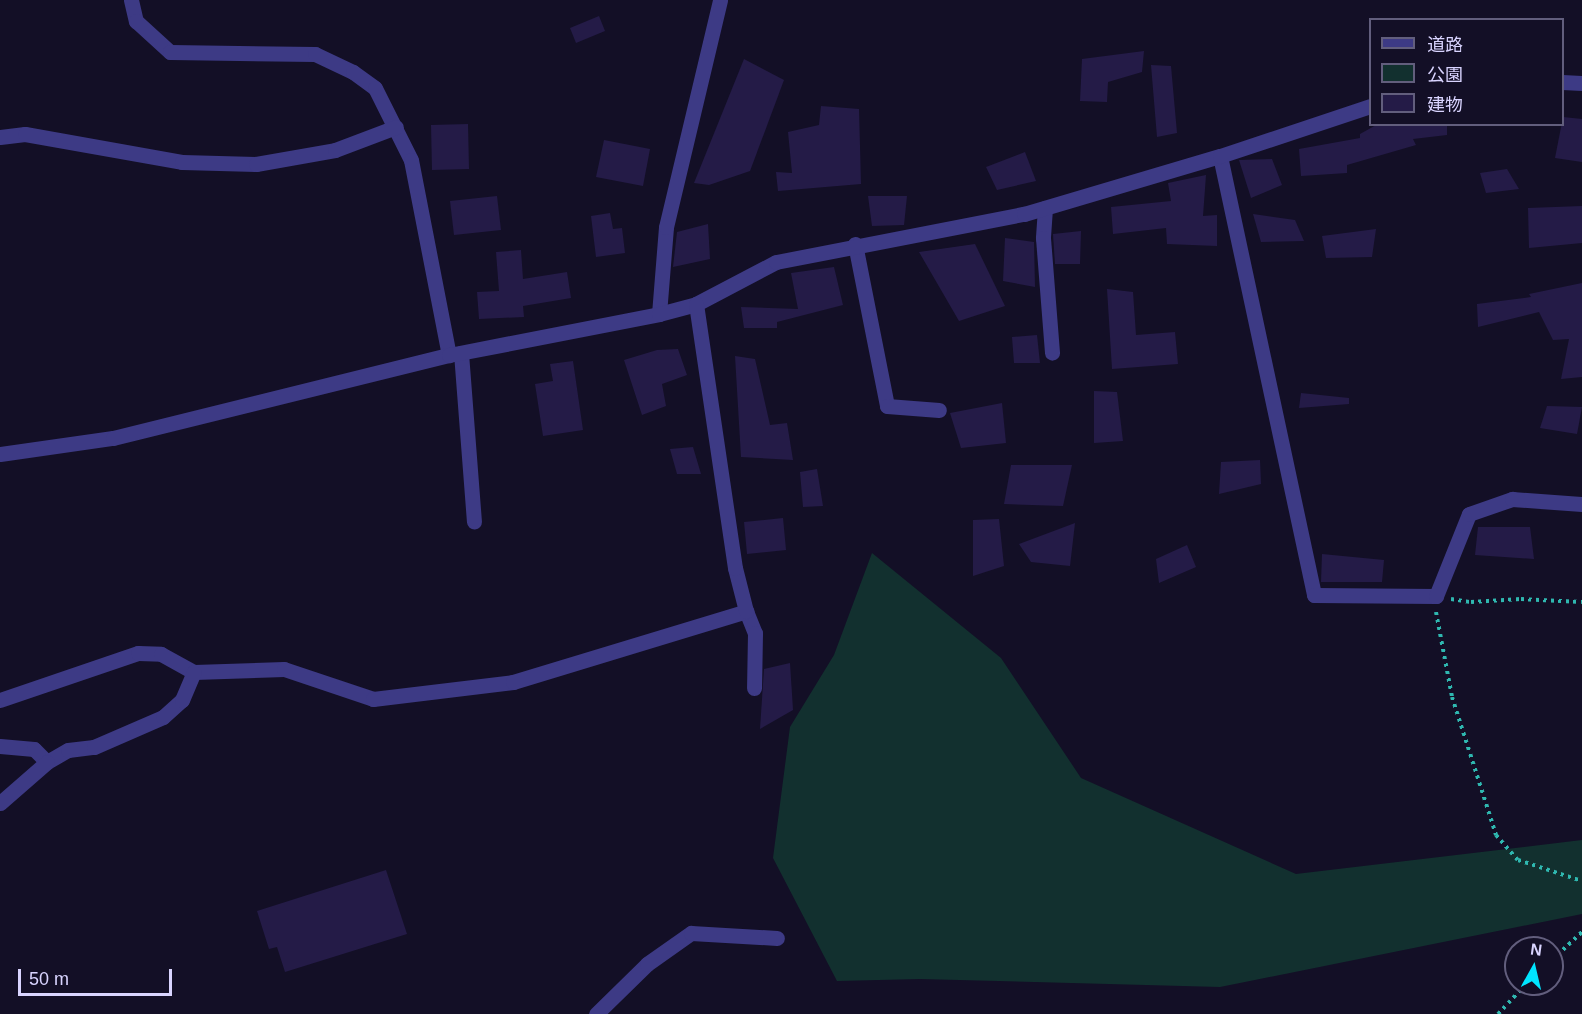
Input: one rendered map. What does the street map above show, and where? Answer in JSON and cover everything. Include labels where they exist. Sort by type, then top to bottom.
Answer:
[{"type":"street","points":[[130,0],[136,21],[170,52],[294,53],[334,62],[375,88],[411,160],[455,354],[474,522]]},
{"type":"street","points":[[658,314],[666,227],[720,0]]},
{"type":"street","points":[[1564,82],[1582,83]]},
{"type":"street","points":[[0,454],[113,438],[455,354],[658,314],[696,304],[776,262],[855,244],[1045,208],[1220,156],[1369,107]]},
{"type":"street","points":[[0,137],[25,134],[182,162],[256,164],[335,150],[396,127]]},
{"type":"street","points":[[1220,156],[1314,595],[1436,596],[1469,514],[1512,499],[1582,504]]},
{"type":"street","points":[[1045,208],[1042,238],[1052,353]]},
{"type":"street","points":[[855,244],[887,406],[939,410]]},
{"type":"street","points":[[696,304],[735,568],[746,611],[755,633],[754,688]]},
{"type":"street","points":[[0,700],[138,653],[161,654],[194,672],[284,669],[373,699],[513,682],[746,611]]},
{"type":"street","points":[[0,803],[47,762],[68,750],[94,747],[162,717],[182,700],[194,672]]},
{"type":"street","points":[[0,746],[34,749],[47,762]]},
{"type":"street","points":[[596,1014],[647,964],[692,933],[777,939]]},
{"type":"path","points":[[1582,602],[1521,599],[1471,602],[1436,596],[1452,697],[1496,835],[1518,860],[1582,881]]},
{"type":"path","points":[[1564,949],[1582,932]]},
{"type":"path","points":[[1498,1014],[1515,996]]},
{"type":"green space","points":[[872,553],[1001,658],[1081,778],[1296,874],[1582,840],[1582,914],[1220,987],[920,979],[837,981],[773,858],[790,727],[834,655]]},
{"type":"building","points":[[599,16],[605,31],[576,43],[570,28]]},
{"type":"building","points":[[1144,51],[1142,72],[1108,82],[1107,102],[1080,101],[1082,59]]},
{"type":"building","points":[[744,59],[784,80],[750,171],[709,185],[694,183]]},
{"type":"building","points":[[1151,65],[1171,66],[1177,133],[1157,137]]},
{"type":"building","points":[[821,106],[859,109],[861,184],[778,191],[776,172],[792,173],[788,132],[819,125]]},
{"type":"building","points":[[1564,117],[1582,119],[1582,162],[1555,158],[1561,126],[1564,126]]},
{"type":"building","points":[[468,124],[469,169],[432,170],[431,125]]},
{"type":"building","points":[[1374,126],[1447,126],[1447,135],[1413,139],[1416,145],[1347,165],[1347,173],[1301,176],[1299,149],[1360,138],[1360,134]]},
{"type":"building","points":[[604,140],[650,149],[643,186],[596,177]]},
{"type":"building","points":[[1025,152],[1036,181],[997,190],[986,167]]},
{"type":"building","points":[[1272,159],[1282,185],[1251,198],[1239,160]]},
{"type":"building","points":[[1507,169],[1519,189],[1486,193],[1480,173]]},
{"type":"building","points":[[1206,175],[1203,216],[1217,215],[1217,246],[1167,244],[1166,228],[1113,234],[1111,207],[1171,201],[1168,183]]},
{"type":"building","points":[[497,196],[501,230],[454,235],[450,201]]},
{"type":"building","points":[[868,196],[907,196],[904,225],[872,226]]},
{"type":"building","points":[[1582,206],[1582,243],[1529,248],[1528,208]]},
{"type":"building","points":[[610,213],[613,229],[622,228],[625,253],[596,257],[591,216]]},
{"type":"building","points":[[1253,214],[1295,220],[1304,241],[1261,242]]},
{"type":"building","points":[[708,224],[710,259],[673,267],[677,232]]},
{"type":"building","points":[[1376,229],[1372,257],[1326,258],[1322,236]]},
{"type":"building","points":[[1081,231],[1080,264],[1055,264],[1053,234]]},
{"type":"building","points":[[1005,238],[1034,242],[1035,287],[1003,281]]},
{"type":"building","points":[[975,244],[1005,306],[959,321],[919,252]]},
{"type":"building","points":[[521,250],[523,279],[567,272],[571,298],[523,306],[524,317],[479,319],[477,292],[499,291],[496,252]]},
{"type":"building","points":[[834,267],[843,305],[777,322],[777,328],[744,328],[741,307],[798,309],[791,273]]},
{"type":"building","points":[[1582,283],[1582,377],[1561,379],[1569,339],[1553,340],[1539,312],[1478,327],[1477,304],[1531,297],[1529,294]]},
{"type":"building","points":[[1107,289],[1133,292],[1136,335],[1175,332],[1178,364],[1112,369]]},
{"type":"building","points":[[1037,335],[1040,363],[1014,363],[1012,337]]},
{"type":"building","points":[[678,349],[687,375],[662,384],[666,406],[642,415],[624,360],[657,350]]},
{"type":"building","points":[[735,356],[755,359],[770,425],[787,423],[793,460],[741,457]]},
{"type":"building","points":[[573,361],[583,430],[543,436],[535,384],[553,381],[550,364]]},
{"type":"building","points":[[1094,391],[1117,392],[1123,441],[1094,443]]},
{"type":"building","points":[[1301,393],[1349,398],[1349,404],[1299,408]]},
{"type":"building","points":[[1002,403],[1006,443],[961,448],[950,413]]},
{"type":"building","points":[[1547,406],[1582,407],[1577,434],[1540,428]]},
{"type":"building","points":[[693,447],[701,474],[677,474],[670,449]]},
{"type":"building","points":[[1260,460],[1261,484],[1219,494],[1221,462]]},
{"type":"building","points":[[1011,465],[1072,465],[1063,506],[1004,504]]},
{"type":"building","points":[[817,469],[823,506],[803,507],[800,472]]},
{"type":"building","points":[[783,518],[786,550],[747,554],[744,522]]},
{"type":"building","points":[[999,519],[1004,566],[973,576],[973,520]]},
{"type":"building","points":[[1075,523],[1070,566],[1031,562],[1019,544]]},
{"type":"building","points":[[1478,527],[1530,527],[1534,559],[1475,555]]},
{"type":"building","points":[[1187,545],[1196,567],[1159,583],[1156,559]]},
{"type":"building","points":[[1322,554],[1384,560],[1382,582],[1321,582]]},
{"type":"building","points":[[790,663],[793,710],[760,729],[764,669]]},
{"type":"building","points":[[386,870],[407,934],[285,972],[277,947],[269,949],[257,911]]}]
